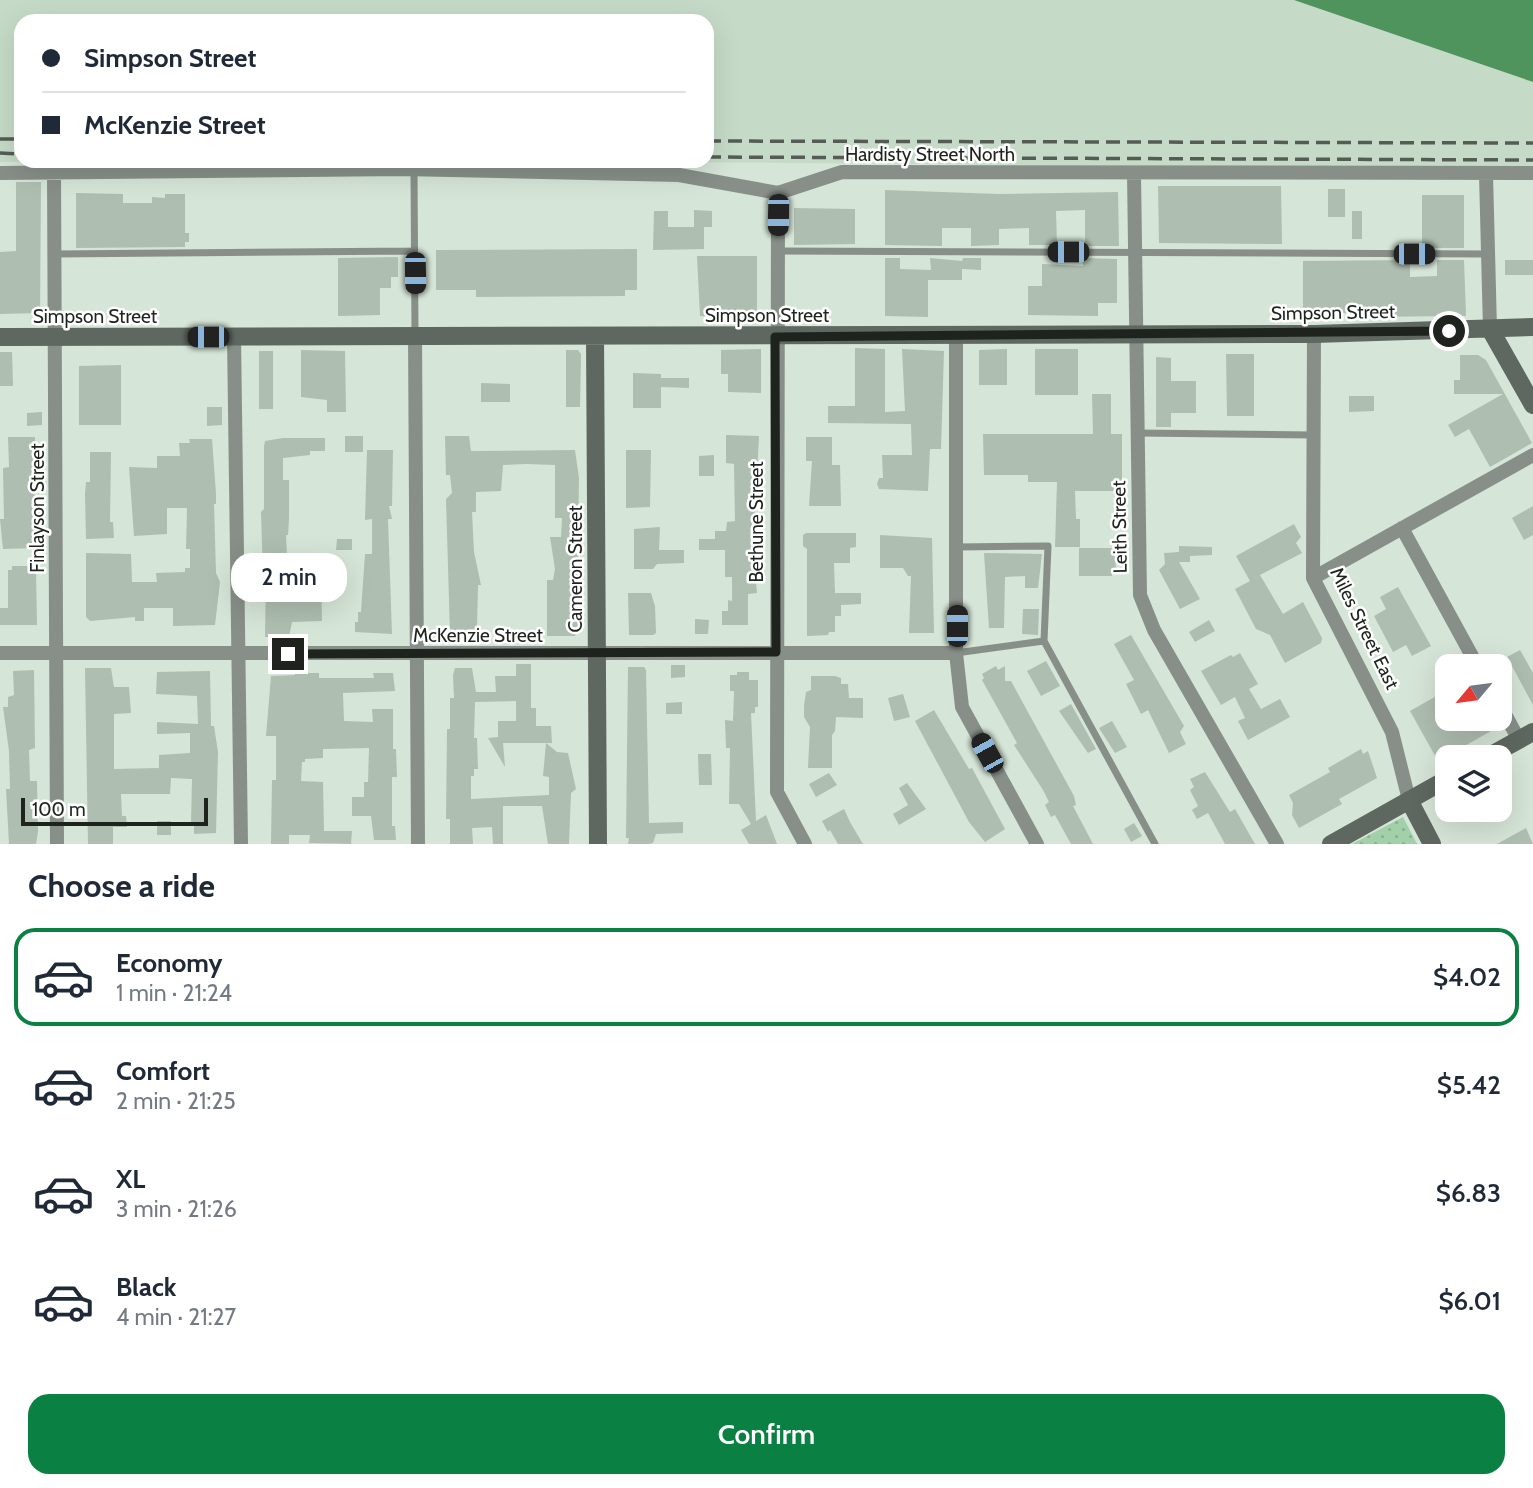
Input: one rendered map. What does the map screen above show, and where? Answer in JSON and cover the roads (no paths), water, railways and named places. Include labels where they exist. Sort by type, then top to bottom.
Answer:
[{"type":"main road","name":"Simpson Street","points":[[0,337],[956,337],[1314,334],[1533,327]]},
{"type":"main road","points":[[1490,329],[1533,405]]},
{"type":"main road","name":"Cameron Street","points":[[595,336],[598,844]]},
{"type":"main road","points":[[1510,745],[1526,736]]},
{"type":"main road","points":[[1331,844],[1435,786]]},
{"type":"main road","name":"Miles Street East","points":[[1409,800],[1432,844]]},
{"type":"street","name":"Hardisty Street North","points":[[0,173],[414,169],[679,175],[778,193],[842,172],[1533,173]]},
{"type":"street","name":"Finlayson Street","points":[[54,172],[57,844]]},
{"type":"street","name":"Leith Street","points":[[1135,174],[1140,595],[1154,630],[1277,844]]},
{"type":"street","points":[[1486,174],[1490,329]]},
{"type":"street","name":"Bethune Street","points":[[778,193],[775,337],[777,792],[805,844]]},
{"type":"street","name":"Miles Street East","points":[[1314,334],[1313,578],[1392,732],[1409,800]]},
{"type":"street","points":[[415,335],[418,844]]},
{"type":"street","points":[[234,337],[236,654],[241,844]]},
{"type":"street","points":[[956,337],[957,653],[962,707],[1037,844]]},
{"type":"street","points":[[1313,578],[1533,455]]},
{"type":"street","points":[[1402,528],[1471,654]]},
{"type":"street","name":"McKenzie Street","points":[[0,653],[957,653]]},
{"type":"street","points":[[1512,719],[1526,736]]},
{"type":"lane","points":[[414,169],[415,335]]},
{"type":"lane","points":[[55,254],[414,251]]},
{"type":"lane","points":[[777,251],[1487,254]]},
{"type":"lane","points":[[1137,433],[1314,435]]},
{"type":"lane","points":[[957,547],[1048,546],[1044,641],[1154,844]]},
{"type":"lane","points":[[957,653],[1044,641]]},
{"type":"railway","points":[[0,139],[14,139]]},
{"type":"railway","points":[[714,141],[1533,143]]},
{"type":"railway","points":[[0,153],[14,154]]},
{"type":"railway","points":[[714,157],[1533,160]]}]
